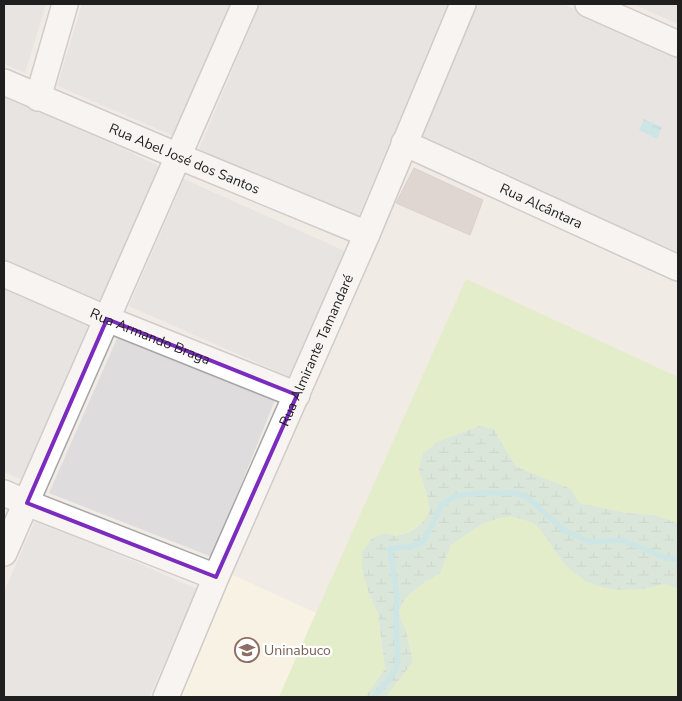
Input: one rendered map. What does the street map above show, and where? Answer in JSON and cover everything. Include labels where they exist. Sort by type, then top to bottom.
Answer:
[{"type":"street","points":[[38,98],[66,4]]},
{"type":"street","points":[[4,553],[245,4]]},
{"type":"street","name":"Rua Almirante Tamandaré","points":[[166,697],[216,577],[367,234],[463,4]]},
{"type":"street","points":[[588,4],[678,44]]},
{"type":"street","name":"Rua Abel José dos Santos","points":[[4,82],[38,98],[367,234]]},
{"type":"street","name":"Rua Alcântara","points":[[404,143],[678,268]]},
{"type":"street","name":"Rua Armando Braga","points":[[4,274],[107,319],[297,395]]},
{"type":"street","points":[[4,493],[216,577]]},
{"type":"highlighted area","points":[[107,319],[297,395],[216,577],[27,503]]},
{"type":"shaded area","points":[[4,4],[46,4],[25,73],[4,64]]},
{"type":"shaded area","points":[[82,4],[230,4],[176,137],[57,86]]},
{"type":"shaded area","points":[[260,4],[449,4],[357,219],[199,149]]},
{"type":"shaded area","points":[[478,4],[563,4],[678,54],[678,252],[420,138]]},
{"type":"shaded area","points":[[633,4],[678,4],[678,24]]},
{"type":"shaded area","points":[[4,92],[161,167],[99,304],[4,261]]},
{"type":"shaded area","points":[[184,179],[345,251],[289,377],[129,306]]},
{"type":"shaded area","points":[[4,284],[92,324],[24,481],[4,472]]},
{"type":"shaded area","points":[[119,334],[275,400],[212,557],[49,493]]},
{"type":"shaded area","points":[[36,518],[197,589],[149,697],[4,697],[4,592]]},
{"type":"shaded area","name":"Uninabuco","points":[[231,574],[316,613],[279,697],[181,697],[184,690],[178,687]]},
{"type":"green space","points":[[466,279],[678,377],[678,523],[654,515],[627,513],[579,503],[554,482],[517,467],[494,429],[419,470],[428,498],[429,513],[421,524],[409,532],[396,536],[385,533],[372,538],[362,569],[369,594],[378,614],[385,669],[365,697],[279,697],[316,613]]},
{"type":"green space","points":[[479,426],[494,429],[517,467],[571,489],[579,503],[627,513],[654,515],[678,523],[678,589],[664,584],[645,589],[619,590],[604,588],[585,581],[567,567],[540,529],[533,523],[511,516],[496,519],[482,524],[451,545],[440,574],[425,582],[406,597],[399,610],[413,662],[386,697],[365,697],[385,669],[378,614],[369,594],[362,569],[362,552],[372,538],[385,533],[396,536],[410,532],[421,524],[429,513],[428,498],[419,470],[423,453],[439,441]]},
{"type":"green space","points":[[511,516],[533,523],[540,528],[567,567],[645,589],[664,584],[678,589],[678,697],[386,697],[413,662],[399,610],[406,597],[425,582],[440,574],[451,545],[482,524]]},
{"type":"water","points":[[644,119],[662,127],[657,139],[639,130]]},
{"type":"building","points":[[414,168],[483,200],[470,235],[396,203]]},
{"type":"waterway","points":[[375,697],[396,669],[398,661],[397,597],[390,549],[413,546],[423,541],[442,504],[456,496],[478,493],[513,493],[526,496],[565,531],[590,542],[622,540],[666,558],[678,560]]},
{"type":"place","name":"Uninabuco","points":[[247,650]]}]
